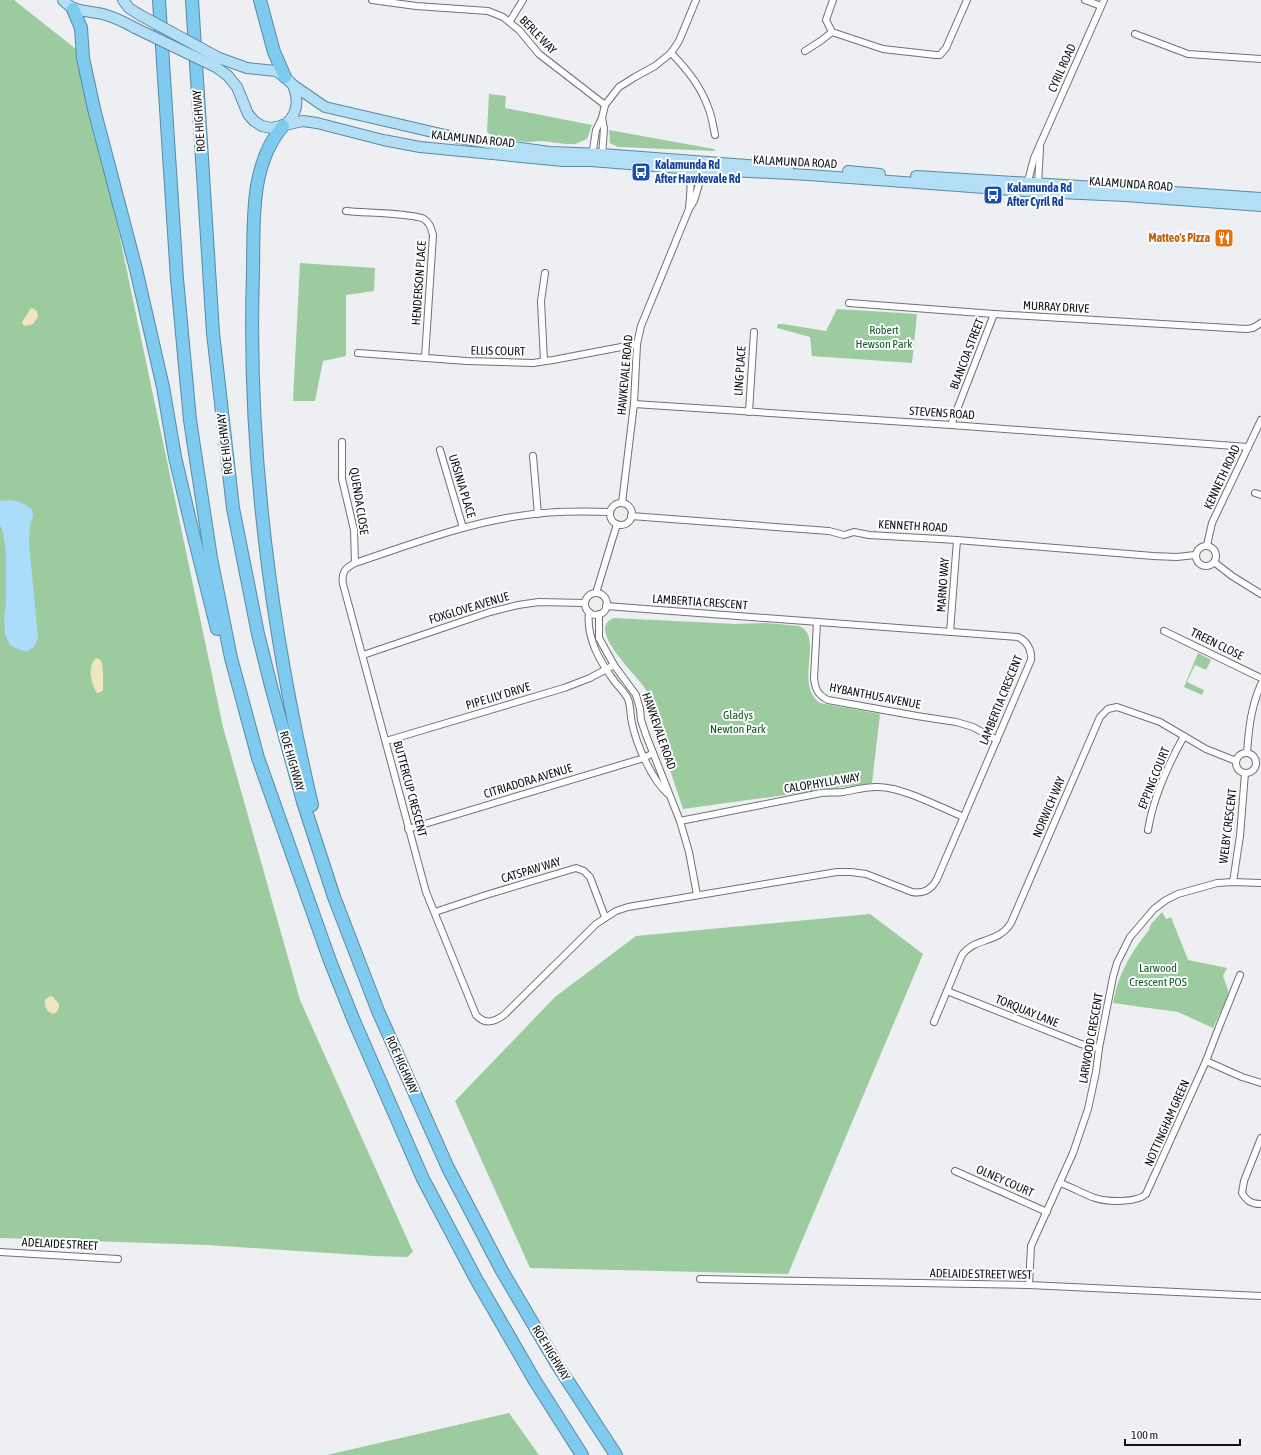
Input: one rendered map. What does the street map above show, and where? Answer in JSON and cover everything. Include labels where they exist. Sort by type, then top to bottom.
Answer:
[{"type":"highway","points":[[159,0],[179,302],[190,420],[198,482],[211,558],[231,658],[258,758]]},
{"type":"highway","name":"ROE HIGHWAY","points":[[192,0],[213,333],[233,508],[258,634],[303,802],[334,897],[378,1011],[448,1168],[502,1271],[558,1366],[616,1455]]},
{"type":"highway","points":[[260,0],[274,52],[289,81]]},
{"type":"highway","points":[[73,8],[81,28],[83,58],[94,109],[145,307],[163,387],[175,457],[192,529],[220,640],[258,758],[333,969],[423,1179],[476,1279],[535,1381],[582,1455]]},
{"type":"highway","points":[[283,126],[274,137],[267,152],[260,176],[256,193],[254,239],[252,304],[254,385],[258,478],[265,544],[284,674],[313,807],[328,859],[396,1052]]},
{"type":"main road","name":"KALAMUNDA ROAD","points":[[64,0],[73,8],[80,11],[107,15],[218,62],[247,68],[276,71],[325,106],[454,137],[505,146],[597,158],[704,165],[808,175],[1027,187],[1261,206]]},
{"type":"main road","name":"KALAMUNDA ROAD","points":[[123,0],[129,8],[218,62],[237,87],[248,114],[254,121],[262,126],[271,128],[303,122],[317,122],[383,140],[420,147],[474,151],[528,158],[597,158]]},
{"type":"main road","points":[[283,126],[294,114],[297,104],[296,94],[289,81]]},
{"type":"main road","name":"KALAMUNDA ROAD","points":[[1038,188],[1261,198]]},
{"type":"street","name":"BERLE WAY","points":[[372,0],[416,6],[488,11],[503,17],[510,21],[519,30],[539,54],[605,106]]},
{"type":"street","points":[[510,21],[523,0]]},
{"type":"street","points":[[597,158],[596,130],[602,118],[605,106],[614,92],[625,82],[655,66],[671,53],[678,41],[696,0]]},
{"type":"street","points":[[833,0],[826,20],[832,32],[883,49],[940,54],[946,48],[967,0]]},
{"type":"street","points":[[1085,0],[1102,3]]},
{"type":"street","name":"CYRIL ROAD","points":[[1027,187],[1034,158],[1102,3]]},
{"type":"street","points":[[805,51],[832,32]]},
{"type":"street","points":[[1135,34],[1188,54],[1261,60]]},
{"type":"street","points":[[671,53],[691,77],[703,95],[708,107],[715,135]]},
{"type":"street","points":[[597,158],[604,128],[602,118]]},
{"type":"street","name":"CYRIL ROAD","points":[[1038,188],[1040,145]]},
{"type":"street","name":"HAWKEVALE ROAD","points":[[689,209],[692,165]]},
{"type":"street","name":"HAWKEVALE ROAD","points":[[622,503],[634,404],[637,344],[641,326],[689,209],[694,201],[704,165]]},
{"type":"street","name":"HENDERSON PLACE","points":[[346,212],[416,216],[428,222],[431,227],[432,242],[425,358]]},
{"type":"street","points":[[544,362],[540,301],[545,273]]},
{"type":"street","name":"MURRAY DRIVE","points":[[849,304],[1246,329],[1253,328],[1261,323]]},
{"type":"street","name":"BLANCOA STREET","points":[[951,425],[994,314]]},
{"type":"street","name":"LING PLACE","points":[[748,412],[754,332]]},
{"type":"street","name":"ELLIS COURT","points":[[358,353],[467,361],[533,363],[637,344]]},
{"type":"street","name":"STEVENS ROAD","points":[[634,404],[1248,447]]},
{"type":"street","name":"KENNETH ROAD","points":[[1207,545],[1212,523],[1261,420]]},
{"type":"street","name":"QUENDA CLOSE","points":[[342,442],[342,479],[354,530],[355,563]]},
{"type":"street","name":"URSINIA PLACE","points":[[440,450],[463,528]]},
{"type":"street","points":[[533,456],[538,514]]},
{"type":"street","points":[[622,503],[629,508],[631,516],[626,523],[618,524],[611,519],[610,512],[615,505],[622,503]]},
{"type":"street","name":"BUTTERCUP CRESCENT","points":[[610,512],[581,511],[518,516],[463,528],[355,563],[346,568],[342,576],[342,580],[386,741],[408,830],[426,892],[476,1015],[480,1020],[486,1022],[498,1019],[504,1015],[582,937],[605,917],[628,907],[697,895]]},
{"type":"street","name":"KENNETH ROAD","points":[[631,516],[829,531],[844,535],[854,532],[869,535],[957,540],[1153,556],[1178,557],[1195,555]]},
{"type":"street","points":[[596,593],[618,524]]},
{"type":"street","name":"MARNO WAY","points":[[950,632],[957,540]]},
{"type":"street","points":[[1207,545],[1215,550],[1216,556],[1214,562],[1208,566],[1202,565],[1197,561],[1195,555],[1200,547],[1207,545]]},
{"type":"street","points":[[1214,562],[1232,576],[1261,594]]},
{"type":"street","points":[[585,603],[590,595],[596,593],[604,597],[606,606],[602,612],[599,614],[588,612]]},
{"type":"street","name":"FOXGLOVE AVENUE","points":[[362,654],[518,604],[539,602],[585,603]]},
{"type":"street","name":"HAWKEVALE ROAD","points":[[585,603],[588,612],[588,629],[592,641],[606,670],[627,698],[630,706],[632,724],[644,758],[659,784],[668,794]]},
{"type":"street","name":"LAMBERTIA CRESCENT","points":[[606,606],[1018,637],[1022,638],[1028,645],[1031,655],[1030,660],[964,817],[934,885],[930,889],[918,893],[912,892],[866,874],[837,872],[697,895]]},
{"type":"street","name":"HAWKEVALE ROAD","points":[[599,614],[599,638],[614,665],[636,695],[641,720],[653,754],[663,775],[668,794],[680,821],[697,895]]},
{"type":"street","name":"HYBANTHUS AVENUE","points":[[817,622],[814,678],[818,693],[822,697],[842,703],[956,722],[973,727],[997,740]]},
{"type":"street","name":"TREEN CLOSE","points":[[1164,631],[1261,678]]},
{"type":"street","name":"PIPE LILY DRIVE","points":[[386,741],[564,688],[590,678],[614,665]]},
{"type":"street","points":[[1247,753],[1250,719],[1254,702],[1261,684]]},
{"type":"street","name":"NORWICH WAY","points":[[934,1022],[962,955],[966,950],[1000,935],[1007,930],[1011,923],[1100,717],[1108,709],[1117,707],[1160,722],[1214,753],[1236,761]]},
{"type":"street","name":"EPPING COURT","points":[[1148,830],[1150,814],[1174,755],[1184,736]]},
{"type":"street","points":[[1247,753],[1255,757],[1259,766],[1251,772],[1245,774],[1238,769],[1236,761],[1239,756],[1247,753]]},
{"type":"street","name":"CITRIADORA AVENUE","points":[[408,830],[653,754]]},
{"type":"street","name":"WELBY CRESCENT","points":[[1232,882],[1240,836],[1245,774]]},
{"type":"street","name":"CALOPHYLLA WAY","points":[[680,821],[821,793],[841,792],[878,786],[906,793],[964,817]]},
{"type":"street","name":"CATSPAW WAY","points":[[435,912],[576,868],[584,871],[590,877],[605,917]]},
{"type":"street","name":"LARWOOD CRESCENT","points":[[1030,1285],[1031,1246],[1073,1153],[1093,1090],[1099,1048],[1117,963],[1130,937],[1154,909],[1172,897],[1217,882],[1261,883]]},
{"type":"street","name":"NOTTINGHAM GREEN","points":[[1060,1183],[1096,1198],[1132,1200],[1142,1198],[1150,1189],[1206,1061],[1218,1027],[1240,975]]},
{"type":"street","name":"TORQUAY LANE","points":[[947,991],[1081,1044],[1099,1048]]},
{"type":"street","points":[[1206,1061],[1242,1077],[1261,1083]]},
{"type":"street","points":[[1261,1138],[1244,1181],[1242,1193],[1246,1200],[1253,1204],[1261,1204]]},
{"type":"street","name":"OLNEY COURT","points":[[954,1171],[1047,1212]]},
{"type":"street","name":"ADELAIDE STREET","points":[[0,1252],[118,1259]]},
{"type":"street","name":"ADELAIDE STREET WEST","points":[[700,1279],[1030,1285],[1261,1296]]},
{"type":"green space","points":[[0,0],[14,0],[81,53],[223,727],[300,1000],[413,1252],[407,1257],[207,1245],[0,1238]]},
{"type":"green space","points":[[489,94],[506,96],[505,108],[592,125],[587,139],[575,144],[566,144],[542,141],[527,142],[495,138],[487,132]]},
{"type":"green space","points":[[609,130],[714,149],[715,151],[618,147],[610,143]]},
{"type":"green space","points":[[300,263],[375,268],[374,291],[346,295],[346,356],[323,361],[315,401],[293,401]]},
{"type":"green space","name":"Robert Hewson Park","points":[[837,309],[917,314],[912,363],[812,356],[810,337],[777,328],[778,324],[783,324],[826,331]]},
{"type":"green space","name":"Gladys Newton Park","points":[[614,618],[735,624],[767,623],[799,626],[806,631],[809,640],[810,650],[808,673],[812,695],[820,703],[880,714],[872,783],[683,809],[647,692],[617,654],[605,632],[606,624]]},
{"type":"green space","points":[[1198,653],[1211,660],[1206,670],[1195,665],[1187,682],[1204,690],[1202,695],[1184,687]]},
{"type":"green space","name":"Larwood Crescent POS","points":[[1162,912],[1166,919],[1171,917],[1188,960],[1227,968],[1223,976],[1228,990],[1228,996],[1213,1028],[1178,1012],[1113,1003],[1118,982],[1126,964],[1136,947],[1149,930],[1151,924]]},
{"type":"green space","points":[[870,914],[923,954],[788,1274],[530,1268],[455,1101],[555,997],[636,936]]},
{"type":"green space","points":[[509,1413],[539,1455],[327,1455]]},
{"type":"sand","points":[[32,308],[37,311],[38,317],[33,324],[25,326],[22,324],[29,310]]},
{"type":"sand","points":[[96,658],[100,659],[103,667],[103,690],[97,693],[91,676],[93,662]]},
{"type":"sand","points":[[50,996],[53,997],[59,1004],[58,1010],[53,1014],[48,1011],[45,1005],[45,1000]]},
{"type":"water","points":[[11,500],[22,503],[32,509],[33,516],[30,525],[29,543],[38,638],[35,646],[27,652],[10,645],[5,634],[6,554],[3,532],[0,525],[0,501]]},
{"type":"place","name":"Kalamunda Rd After Hawkevale Rd","points":[[641,172]]},
{"type":"place","name":"Kalamunda Rd After Cyril Rd","points":[[993,195]]},
{"type":"place","name":"Matteo's Pizza","points":[[1224,238]]}]
